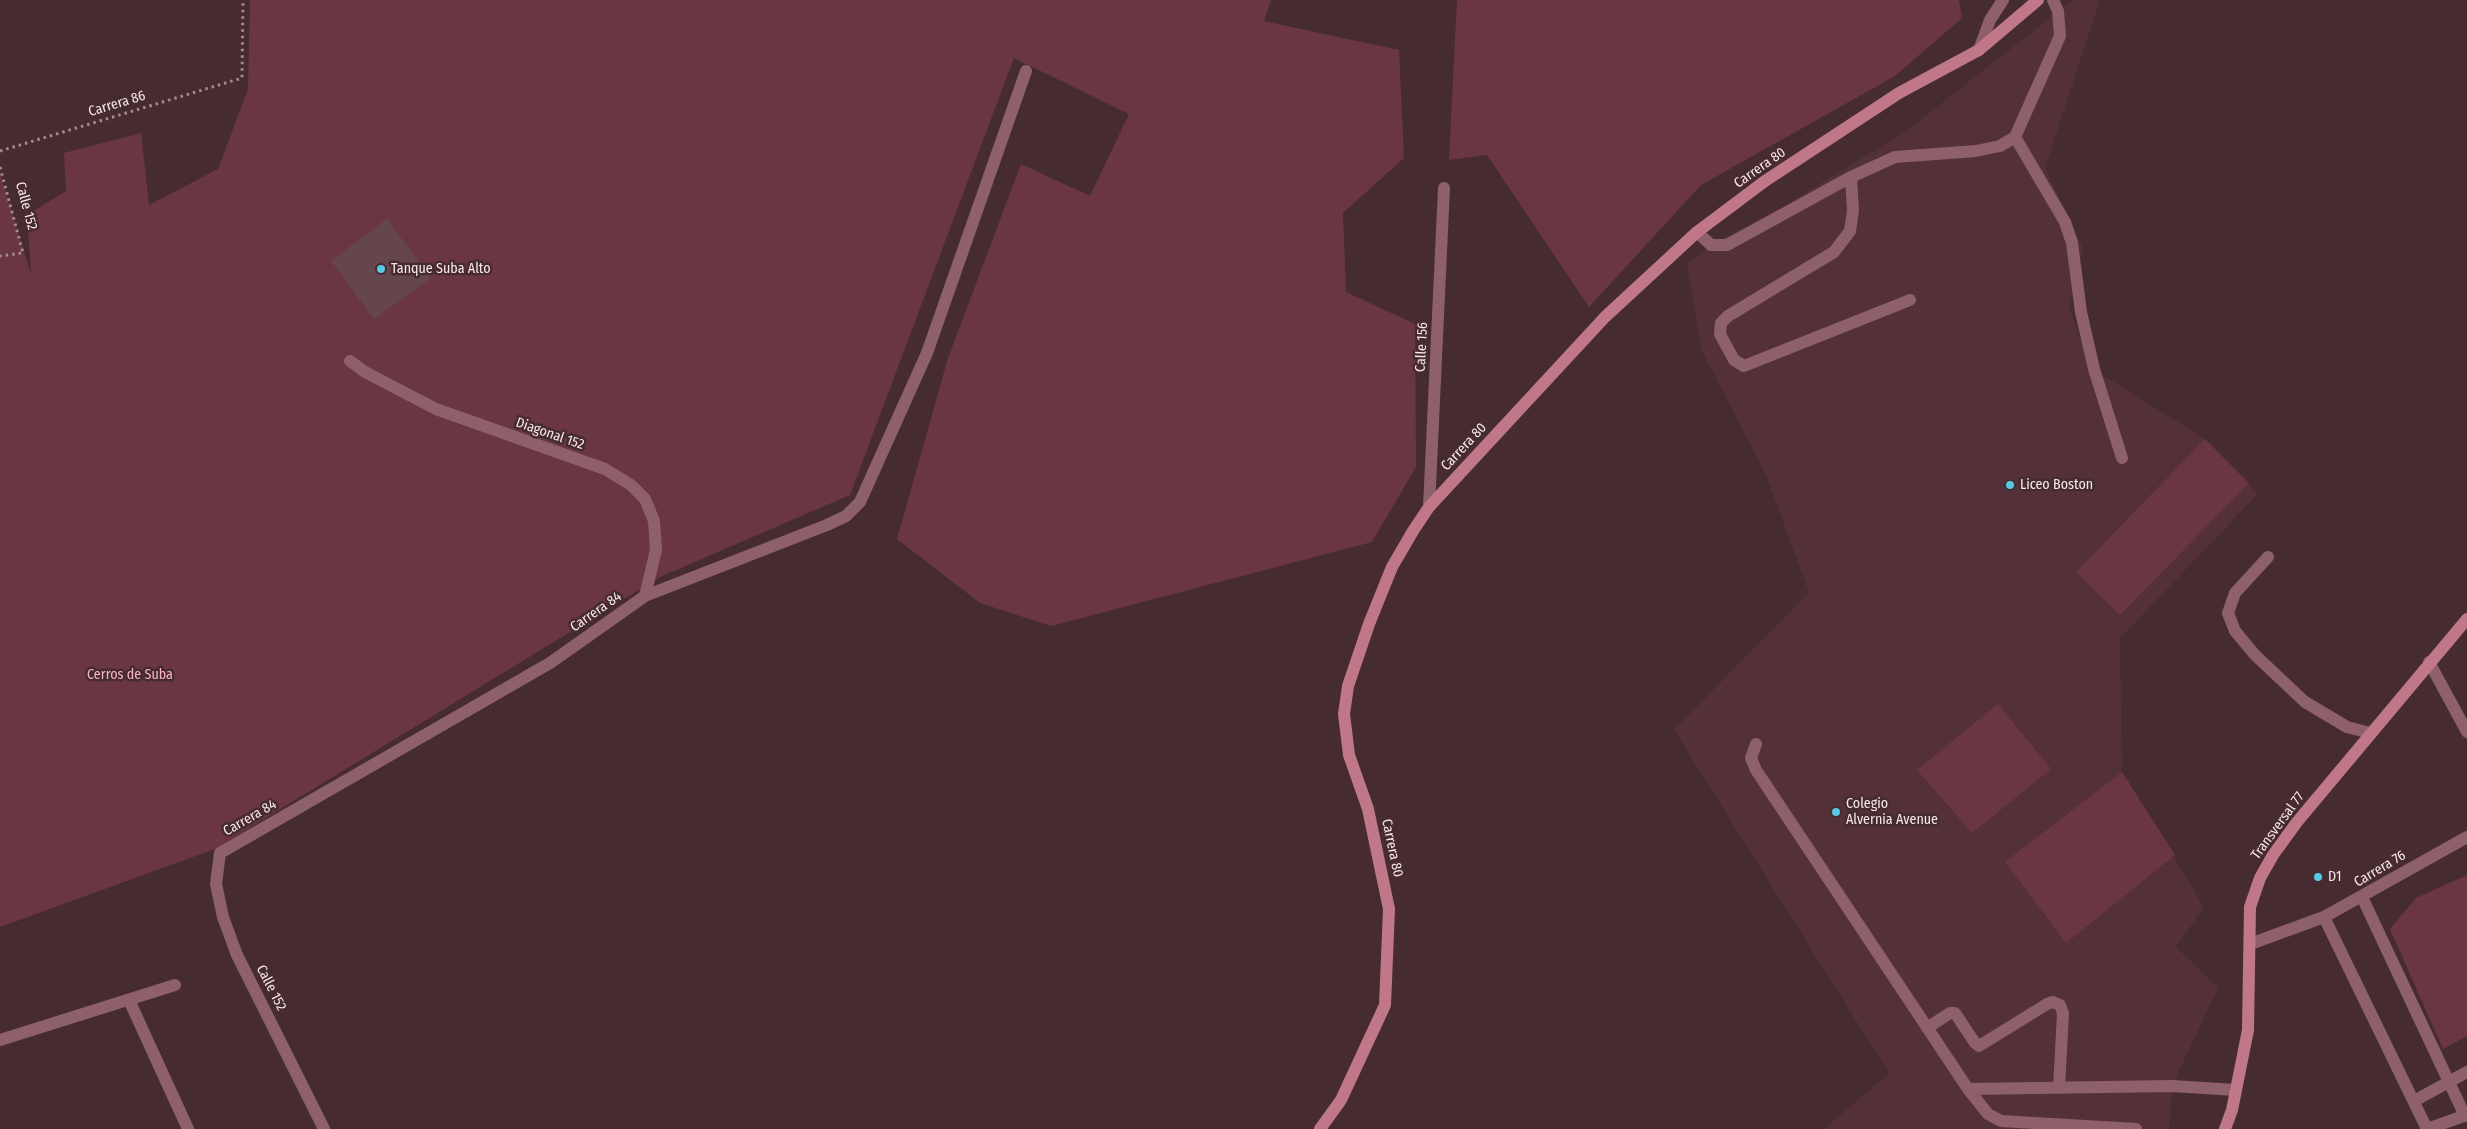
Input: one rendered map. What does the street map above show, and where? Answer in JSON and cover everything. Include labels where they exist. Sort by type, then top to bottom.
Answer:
[{"type":"street","points":[[1979,50],[1990,20],[2003,0]]},
{"type":"street","name":"Carrera 80","points":[[1320,1129],[1341,1100],[1385,1005],[1389,909],[1368,809],[1349,755],[1344,714],[1348,686],[1392,567],[1429,507],[1605,317],[1697,232],[1765,181],[1899,93],[1979,50],[2038,0]]},
{"type":"street","points":[[1697,232],[1712,246],[1727,245],[1851,177],[1895,157],[1976,151],[2000,146],[2015,137],[2060,36],[2058,11],[2053,0]]},
{"type":"street","name":"Carrera 84","points":[[220,853],[550,663],[645,596],[846,516],[860,502],[927,353],[1026,71]]},
{"type":"street","points":[[2015,137],[2065,222],[2072,242],[2081,312],[2094,369],[2122,458]]},
{"type":"street","points":[[1851,177],[1853,212],[1850,231],[1834,252],[1728,316],[1721,323],[1720,334],[1734,360],[1744,366],[1910,300]]},
{"type":"street","name":"Calle 156","points":[[1429,507],[1444,188]]},
{"type":"street","name":"Diagonal 152","points":[[350,361],[380,380],[436,409],[605,469],[631,485],[645,499],[654,521],[656,550],[645,596]]},
{"type":"street","points":[[2268,557],[2235,592],[2228,613],[2235,631],[2255,655],[2304,702],[2346,726],[2370,733]]},
{"type":"street","name":"Transversal 77","points":[[2225,1129],[2236,1090],[2248,1030],[2250,907],[2260,878],[2273,855],[2370,733],[2467,619]]},
{"type":"street","points":[[2429,662],[2467,732]]},
{"type":"street","points":[[1756,744],[1751,758],[1756,770],[1968,1089],[1988,1114],[2002,1121],[2136,1129]]},
{"type":"street","name":"Carrera 76","points":[[2250,944],[2324,917],[2362,897],[2433,854],[2467,837]]},
{"type":"street","name":"Calle 152","points":[[220,853],[216,884],[223,917],[237,955],[324,1129]]},
{"type":"street","points":[[2324,917],[2427,1129],[2466,1115],[2362,897]]},
{"type":"street","points":[[0,1040],[175,985]]},
{"type":"street","points":[[129,1000],[188,1129]]},
{"type":"street","points":[[1927,1028],[1950,1013],[1955,1013],[1974,1043],[1979,1046],[2047,1004],[2053,1002],[2060,1005],[2063,1013],[2059,1088]]},
{"type":"street","points":[[2414,1101],[2467,1072]]},
{"type":"street","points":[[1968,1089],[2172,1086],[2236,1090]]},
{"type":"path","name":"Carrera 86","points":[[0,151],[242,78],[243,0]]},
{"type":"path","name":"Calle 152","points":[[0,167],[22,253],[0,256]]},
{"type":"shaded area","name":"Liceo Boston","points":[[2073,0],[2100,0],[2045,168],[2083,249],[2069,307],[2091,368],[2205,439],[2258,494],[2120,638],[2122,772],[2204,907],[2176,947],[2218,988],[2172,1086],[2169,1129],[1824,1129],[1889,1073],[1674,730],[1809,592],[1767,477],[1701,349],[1687,264],[1711,245],[1787,204],[1905,132]]},
{"type":"green space","name":"Cerros de Suba","points":[[250,0],[1271,0],[1264,21],[1399,50],[1404,158],[1343,213],[1346,292],[1415,324],[1416,467],[1372,542],[1051,626],[980,603],[897,539],[948,358],[1021,164],[1090,196],[1129,114],[1014,58],[850,495],[660,577],[215,849],[0,927],[0,173],[31,274],[27,215],[66,191],[64,153],[141,133],[149,205],[218,169],[248,89]]},
{"type":"green space","points":[[1457,0],[1959,0],[1962,18],[1895,76],[1701,185],[1589,307],[1487,155],[1449,160]]},
{"type":"green space","points":[[2205,439],[2249,483],[2120,615],[2076,572]]},
{"type":"green space","points":[[1998,704],[2051,769],[1972,833],[1917,770]]},
{"type":"green space","points":[[2122,772],[2175,855],[2066,943],[2005,862]]},
{"type":"green space","points":[[2467,875],[2467,1036],[2443,1049],[2390,929],[2416,898]]},
{"type":"building","name":"Tanque Suba Alto","points":[[387,219],[431,278],[374,319],[331,261]]},
{"type":"place","name":"Tanque Suba Alto","points":[[381,269]]},
{"type":"place","name":"Liceo Boston","points":[[2010,485]]},
{"type":"place","name":"Colegio Alvernia Avenue","points":[[1836,812]]},
{"type":"place","name":"D1","points":[[2318,877]]}]
